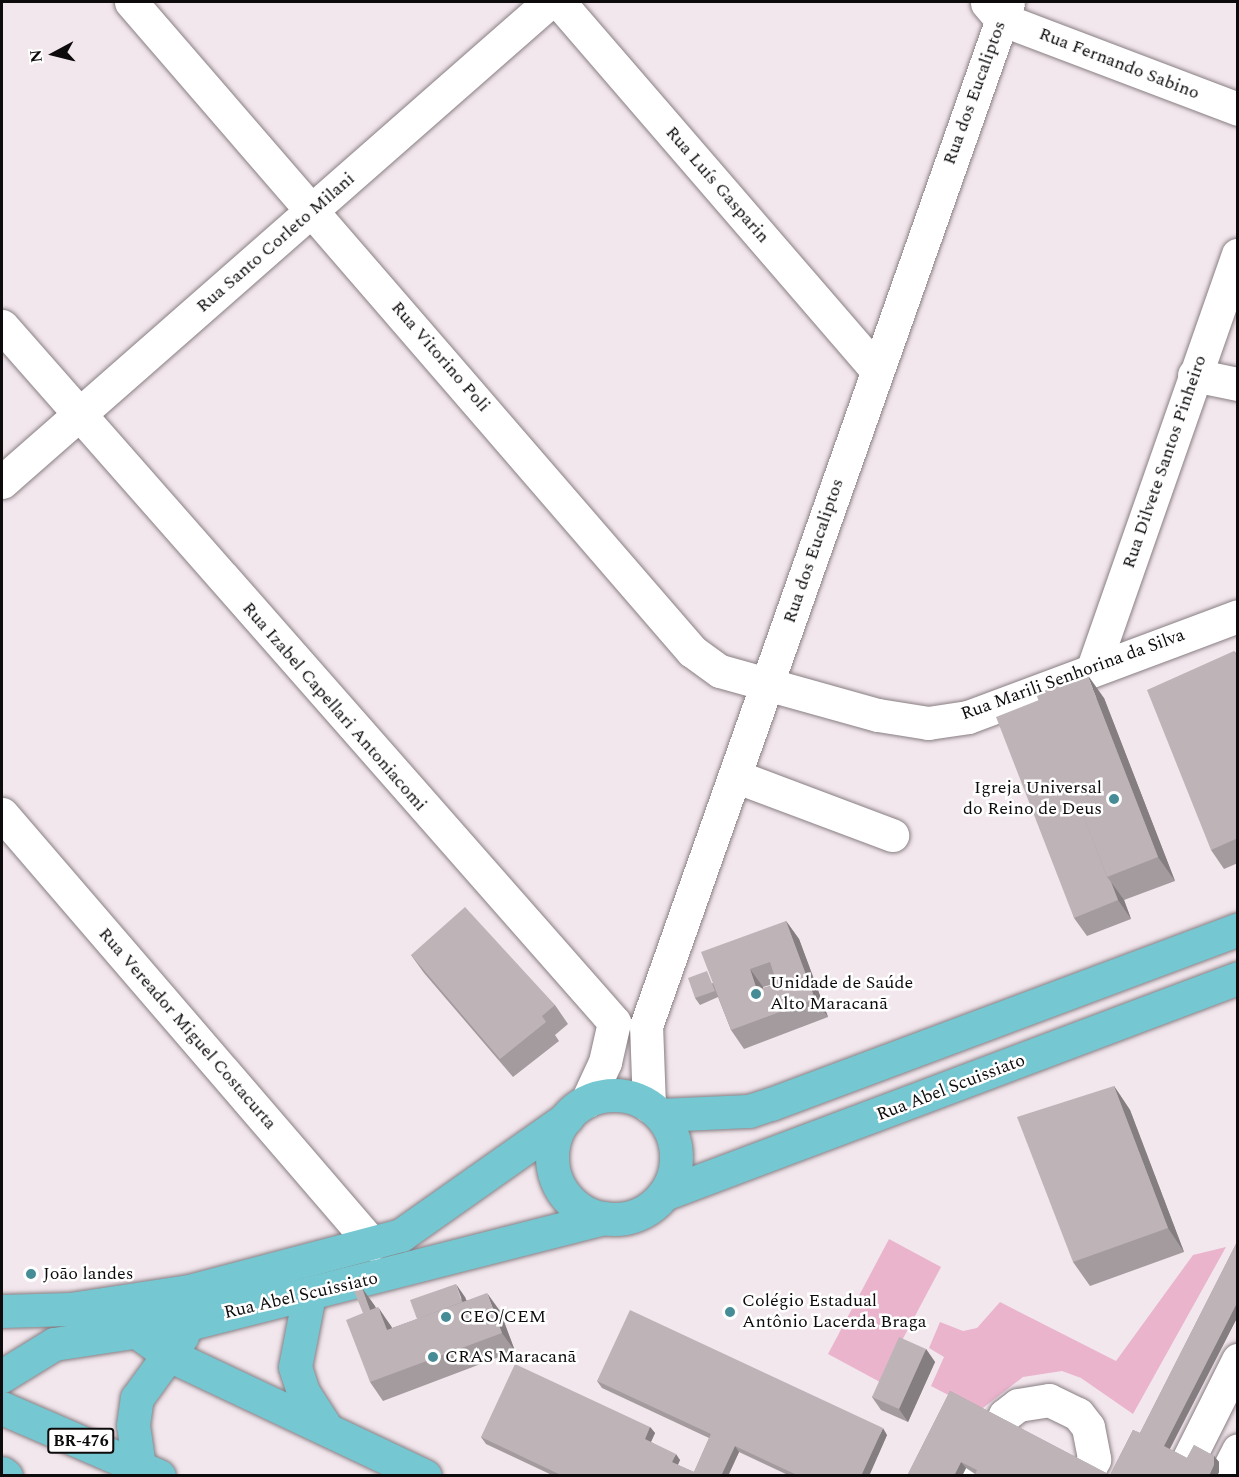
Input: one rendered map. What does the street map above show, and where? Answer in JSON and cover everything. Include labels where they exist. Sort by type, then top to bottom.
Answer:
[{"type":"main road","points":[[655,1110],[675,1143],[676,1160],[664,1194],[648,1209],[604,1218],[577,1206],[558,1184],[553,1149],[577,1110],[608,1095],[655,1110],[740,1112],[771,1104],[1238,929]]},
{"type":"main road","name":"Rua Abel Scuissiato","points":[[664,1194],[1238,978]]},
{"type":"main road","name":"Rua Abel Scuissiato","points":[[4,1308],[133,1299],[372,1244],[421,1222],[577,1110]]},
{"type":"main road","name":"Rua Abel Scuissiato","points":[[2,1376],[54,1344],[192,1323],[604,1218]]},
{"type":"main road","points":[[309,1295],[295,1366],[303,1392],[324,1424]]},
{"type":"main road","points":[[133,1299],[137,1332],[169,1355],[324,1424],[425,1476]]},
{"type":"main road","points":[[149,1471],[133,1425],[137,1398],[192,1323]]},
{"type":"main road","name":"BR-476","points":[[2,1408],[149,1471]]},
{"type":"main road","points":[[2,1473],[6,1476]]},
{"type":"street","name":"Rua Vitorino Poli","points":[[131,2],[692,651],[720,671],[767,687]]},
{"type":"street","name":"Rua Santo Corleto Milani","points":[[2,482],[314,211],[549,2]]},
{"type":"street","name":"Rua Luís Gasparin","points":[[559,2],[876,369]]},
{"type":"street","name":"Rua dos Eucaliptos","points":[[655,1110],[646,1026],[767,687],[998,7]]},
{"type":"street","name":"Rua Fernando Sabino","points":[[998,7],[1238,109]]},
{"type":"street","name":"Rua Dilvete Santos Pinheiro","points":[[1093,668],[1238,255]]},
{"type":"street","name":"Rua Izabel Capellari Antoniacomi","points":[[2,326],[614,1022]]},
{"type":"street","points":[[1194,375],[1238,384]]},
{"type":"street","name":"Rua Marili Senhorina da Silva","points":[[767,687],[928,723],[968,717],[1093,668],[1238,616]]},
{"type":"street","points":[[735,776],[892,836]]},
{"type":"street","name":"Rua Vereador Miguel Costacurta","points":[[2,814],[372,1244]]},
{"type":"street","points":[[577,1110],[605,1062],[614,1022],[646,1026]]},
{"type":"street","points":[[1180,1476],[1238,1360]]},
{"type":"street","points":[[974,1476],[1005,1415],[1018,1405],[1049,1400],[1078,1414],[1088,1427],[1094,1459],[1086,1476]]},
{"type":"street","points":[[1225,1476],[1238,1450]]},
{"type":"shaded area","points":[[889,1239],[941,1267],[880,1382],[828,1354]]},
{"type":"shaded area","points":[[1226,1247],[1133,1414],[1081,1378],[1062,1371],[1023,1377],[979,1411],[931,1386],[944,1357],[929,1348],[940,1322],[963,1331],[977,1328],[1000,1302],[1116,1361],[1193,1255]]},
{"type":"building","points":[[1234,651],[1238,659],[1238,838],[1211,850],[1147,690]]},
{"type":"building","name":"Igreja Universal do Reino de Deus","points":[[1087,674],[1158,857],[1107,877],[1036,694]]},
{"type":"building","points":[[1039,700],[1118,900],[1074,918],[996,717]]},
{"type":"building","points":[[465,907],[555,1005],[542,1016],[546,1022],[500,1059],[411,955]]},
{"type":"building","points":[[786,921],[815,999],[731,1030],[701,952]],"holes":[[[770,962],[777,984],[757,990],[750,969]]]},
{"type":"building","points":[[707,971],[715,991],[695,998],[688,978]]},
{"type":"building","points":[[1114,1086],[1168,1228],[1073,1262],[1017,1117]]},
{"type":"building","points":[[1238,1240],[1238,1301],[1164,1446],[1187,1458],[1194,1445],[1214,1456],[1214,1465],[1209,1476],[974,1476],[977,1470],[961,1462],[954,1476],[907,1476],[950,1391],[1110,1475],[1133,1430],[1140,1433]]},
{"type":"building","points":[[456,1284],[462,1302],[417,1319],[410,1300]]},
{"type":"building","points":[[362,1288],[370,1310],[378,1307],[387,1330],[487,1293],[502,1333],[370,1382],[346,1320],[363,1313],[354,1291]]},
{"type":"building","points":[[630,1310],[883,1428],[861,1476],[799,1476],[735,1446],[721,1476],[563,1476],[481,1437],[515,1364],[650,1427],[645,1439],[676,1454],[672,1462],[694,1472],[711,1434],[597,1381]]},
{"type":"building","points":[[899,1337],[926,1349],[899,1409],[872,1397]]},
{"type":"place","name":"Igreja Universal do Reino de Deus","points":[[1114,799]]},
{"type":"place","name":"Unidade de Saúde Alto Maracanã","points":[[756,994]]},
{"type":"place","name":"João landes","points":[[31,1274]]},
{"type":"place","name":"Colégio Estadual Antônio Lacerda Braga","points":[[730,1312]]},
{"type":"place","name":"CEO/CEM","points":[[446,1317]]},
{"type":"place","name":"CRAS Maracanã","points":[[433,1357]]}]
